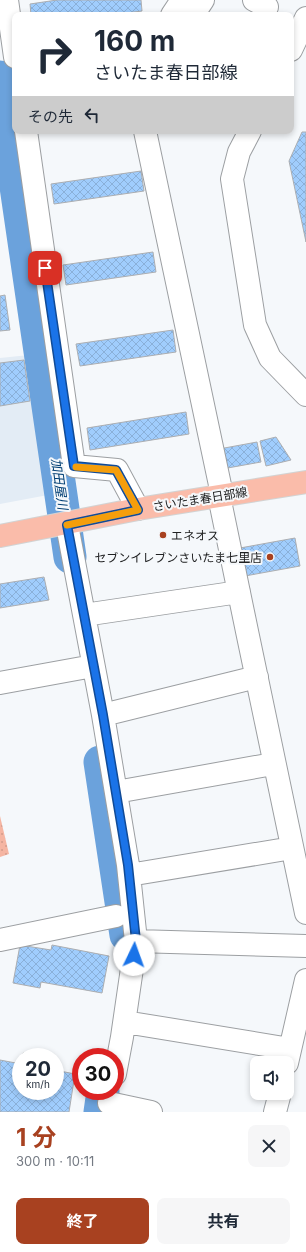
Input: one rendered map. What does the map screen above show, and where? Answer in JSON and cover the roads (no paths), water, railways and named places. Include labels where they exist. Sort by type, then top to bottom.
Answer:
[{"type":"main road","name":"さいたま春日部線","points":[[0,536],[67,525],[138,510],[306,482]]},
{"type":"street","points":[[7,0],[9,49]]},
{"type":"street","points":[[174,12],[182,0]]},
{"type":"street","points":[[195,12],[203,0]]},
{"type":"street","points":[[294,44],[306,18]]},
{"type":"street","points":[[26,134],[74,466],[116,470],[138,510]]},
{"type":"street","points":[[146,134],[220,485],[219,496],[257,677],[273,764],[306,913]]},
{"type":"street","points":[[248,134],[239,152],[232,179],[255,325],[270,358],[306,395]]},
{"type":"street","points":[[67,525],[84,615],[84,668],[103,715],[129,875],[136,941],[120,1048]]},
{"type":"street","points":[[84,615],[239,592]]},
{"type":"street","points":[[0,683],[84,668]]},
{"type":"street","points":[[103,715],[257,677]]},
{"type":"street","points":[[116,792],[273,764]]},
{"type":"street","points":[[129,875],[292,848]]},
{"type":"street","points":[[0,940],[116,916]]},
{"type":"street","points":[[136,941],[306,946]]},
{"type":"street","points":[[125,1022],[289,1056],[305,993]]},
{"type":"street","points":[[276,1112],[279,1100]]},
{"type":"street","points":[[110,1102],[151,1112]]},
{"type":"waterway","name":"加田屋川","points":[[0,77],[70,557]]},
{"type":"waterway","name":"加田屋川","points":[[100,762],[126,935]]},
{"type":"waterway","name":"加田屋川","points":[[100,1112],[102,1100]]},
{"type":"place","name":"エネオス","points":[[163,535]]},
{"type":"place","name":"セブンイレブンさいたま七里店","points":[[270,557]]}]
